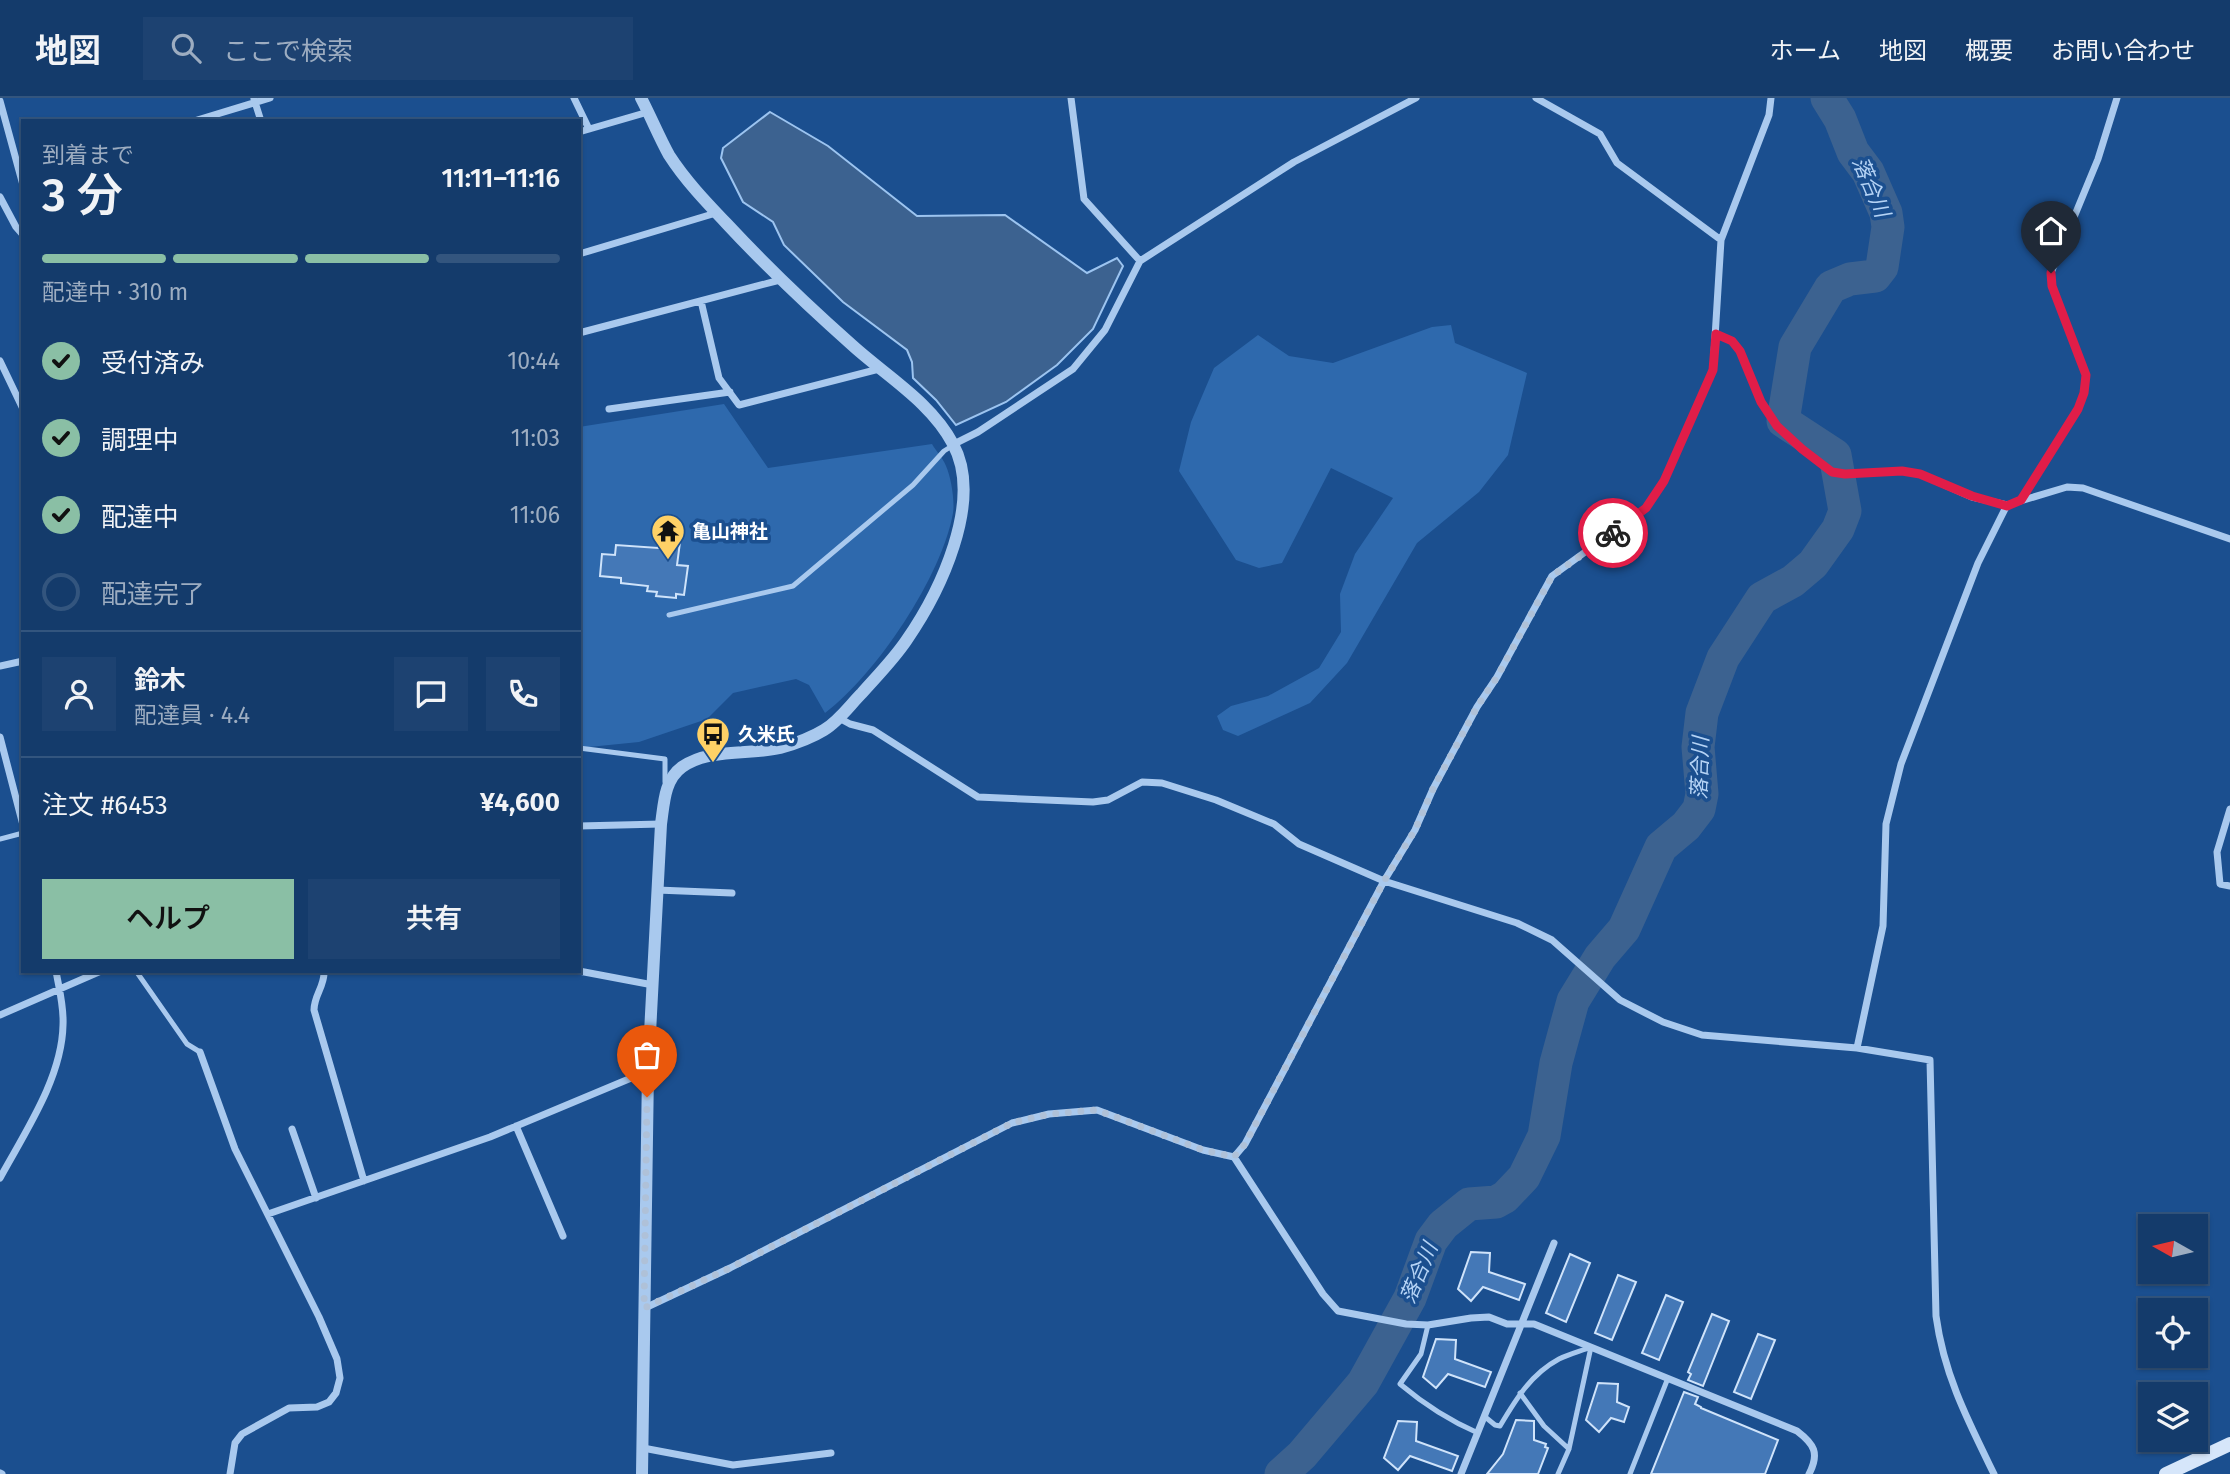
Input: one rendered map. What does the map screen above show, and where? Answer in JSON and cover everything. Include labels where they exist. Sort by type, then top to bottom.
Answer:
[{"type":"main road","points":[[2166,1474],[2230,1444]]},
{"type":"street","points":[[200,119],[255,100],[270,98]]},
{"type":"street","points":[[574,98],[589,129]]},
{"type":"street","points":[[641,98],[669,154],[686,179],[716,213],[780,280],[922,404],[954,444],[962,470],[964,490],[962,518],[954,545],[923,614],[888,664],[839,718],[824,730],[781,747],[691,761],[678,770],[666,792],[661,824],[648,1071],[642,1474]]},
{"type":"street","points":[[1071,98],[1084,199],[1140,261]]},
{"type":"street","points":[[954,444],[978,432],[1073,369],[1105,330],[1140,261],[1294,162],[1416,98]]},
{"type":"street","points":[[1536,98],[1600,134],[1617,163],[1721,240]]},
{"type":"street","points":[[1234,1157],[1245,1144],[1384,881],[1415,830],[1433,789],[1477,707],[1497,677],[1552,576],[1646,508],[1664,481],[1713,370],[1721,240],[1769,115],[1771,98]]},
{"type":"street","points":[[2021,500],[2078,409],[2084,393],[2086,375],[2052,286],[2051,273],[2098,159],[2116,98]]},
{"type":"street","points":[[255,100],[260,119]]},
{"type":"street","points":[[0,101],[21,173]]},
{"type":"street","points":[[581,131],[648,112]]},
{"type":"street","points":[[0,197],[21,233]]},
{"type":"street","points":[[581,253],[716,213]]},
{"type":"street","points":[[581,332],[780,280]]},
{"type":"street","points":[[701,301],[719,378],[739,405],[879,369]]},
{"type":"street","points":[[1716,334],[1732,341],[1740,351],[1761,402],[1777,426],[1832,472],[1845,474],[1902,471],[1920,474],[1972,496],[2007,506],[2067,487],[2083,488],[2230,539]]},
{"type":"street","points":[[0,361],[21,405]]},
{"type":"street","points":[[610,409],[730,392]]},
{"type":"street","points":[[1857,1048],[1883,926],[1886,824],[1892,795],[1901,764],[1978,563],[2007,506]]},
{"type":"street","points":[[0,666],[21,661]]},
{"type":"street","points":[[839,718],[873,730],[978,797],[1093,802],[1108,800],[1142,782],[1162,783],[1216,800],[1274,824],[1299,844],[1384,881],[1517,923],[1552,940],[1595,975],[1620,1000],[1643,1014],[1691,1032],[1857,1048],[1930,1060],[1936,1316],[1940,1346],[1955,1393],[1994,1474]]},
{"type":"street","points":[[0,737],[21,816]]},
{"type":"street","points":[[2230,809],[2217,852],[2220,884],[2230,886]]},
{"type":"street","points":[[581,826],[661,824]]},
{"type":"street","points":[[657,890],[732,893]]},
{"type":"street","points":[[581,971],[653,985]]},
{"type":"street","points":[[2,1175],[52,1080],[60,1054],[64,1026],[55,973]]},
{"type":"street","points":[[0,1015],[96,973]]},
{"type":"street","points":[[324,973],[325,980],[316,993],[314,1010],[364,1181]]},
{"type":"street","points":[[200,1052],[235,1149],[318,1317],[337,1359],[340,1378],[336,1393],[329,1402],[317,1407],[289,1408],[242,1434],[235,1443],[230,1474]]},
{"type":"street","points":[[268,1214],[516,1126],[648,1071]]},
{"type":"street","points":[[644,1308],[730,1268],[1012,1123],[1049,1114],[1097,1110],[1203,1150],[1234,1157],[1323,1294],[1338,1311],[1406,1324],[1428,1325],[1489,1317],[1507,1324],[1534,1324],[1797,1431],[1811,1442],[1815,1455],[1809,1474]]},
{"type":"street","points":[[516,1126],[563,1236]]},
{"type":"street","points":[[292,1129],[316,1198]]},
{"type":"street","points":[[0,1159],[2,1175]]},
{"type":"street","points":[[1461,1474],[1554,1242]]},
{"type":"street","points":[[643,1448],[733,1465],[831,1453]]},
{"type":"lane","points":[[669,615],[793,586],[914,485],[954,444]]},
{"type":"lane","points":[[581,748],[665,759],[666,792]]},
{"type":"lane","points":[[0,839],[21,834]]},
{"type":"lane","points":[[137,973],[187,1044],[200,1052]]},
{"type":"lane","points":[[1428,1325],[1421,1354],[1401,1384],[1422,1403],[1449,1421],[1478,1433]]},
{"type":"lane","points":[[1484,1416],[1500,1426],[1520,1393],[1536,1375],[1560,1359],[1591,1347]]},
{"type":"lane","points":[[1558,1474],[1569,1449],[1591,1347]]},
{"type":"lane","points":[[1630,1474],[1668,1378]]},
{"type":"lane","points":[[1520,1393],[1544,1426],[1569,1449]]},
{"type":"shaded area","points":[[770,112],[828,146],[917,216],[1005,215],[1087,273],[1117,258],[1123,266],[1093,329],[1057,365],[1006,402],[956,425],[936,400],[913,378],[912,362],[907,350],[843,302],[784,245],[773,222],[743,202],[721,158],[723,148]]},
{"type":"shaded area","points":[[1451,325],[1455,343],[1527,373],[1508,455],[1479,492],[1417,543],[1347,663],[1310,703],[1238,736],[1223,730],[1217,716],[1231,706],[1268,696],[1319,668],[1341,632],[1340,594],[1355,554],[1393,498],[1331,468],[1282,563],[1259,568],[1236,560],[1179,471],[1191,422],[1214,368],[1258,335],[1289,356],[1333,363],[1432,327]]},
{"type":"shaded area","points":[[724,404],[768,468],[932,444],[948,471],[953,513],[936,565],[904,622],[865,675],[825,713],[809,685],[796,679],[733,693],[707,719],[639,742],[581,748],[581,427]]},
{"type":"building","points":[[661,525],[682,527],[677,565],[688,566],[684,595],[676,594],[676,598],[656,596],[657,592],[647,591],[648,586],[621,583],[621,578],[600,576],[602,554],[615,555],[616,545],[658,548]]},
{"type":"building","points":[[1471,1252],[1490,1253],[1489,1272],[1525,1284],[1519,1300],[1483,1287],[1471,1301],[1458,1289]]},
{"type":"building","points":[[1570,1254],[1590,1263],[1566,1322],[1546,1313]]},
{"type":"building","points":[[1618,1275],[1636,1282],[1612,1340],[1595,1333]]},
{"type":"building","points":[[1666,1295],[1683,1302],[1659,1360],[1642,1353]]},
{"type":"building","points":[[1712,1314],[1729,1321],[1703,1386],[1688,1380],[1691,1374],[1688,1372]]},
{"type":"building","points":[[1758,1334],[1775,1340],[1751,1399],[1734,1392]]},
{"type":"building","points":[[1436,1339],[1456,1340],[1455,1359],[1491,1372],[1485,1387],[1448,1374],[1436,1388],[1423,1377]]},
{"type":"building","points":[[1598,1383],[1618,1384],[1617,1402],[1629,1407],[1624,1422],[1611,1418],[1599,1432],[1586,1420]]},
{"type":"building","points":[[1684,1392],[1698,1397],[1695,1404],[1701,1408],[1778,1440],[1765,1474],[1651,1474]]},
{"type":"building","points":[[1516,1420],[1534,1421],[1534,1440],[1546,1444],[1545,1447],[1548,1448],[1538,1474],[1487,1474],[1503,1454]]},
{"type":"building","points":[[1398,1421],[1417,1422],[1416,1441],[1458,1456],[1452,1471],[1410,1456],[1398,1470],[1384,1458]]},
{"type":"waterway","name":"落合川","points":[[1281,1474],[1302,1455],[1363,1383],[1410,1298],[1431,1241],[1443,1225],[1469,1204],[1496,1202],[1505,1197],[1524,1177],[1544,1136],[1556,1063],[1573,1001],[1600,957],[1624,929],[1661,847],[1686,826],[1699,809],[1702,794],[1698,747],[1702,713],[1723,658],[1762,598],[1793,581],[1813,564],[1838,529],[1845,511],[1835,455],[1783,421],[1795,347],[1831,287],[1850,279],[1875,276],[1882,267],[1888,227],[1886,213],[1868,172],[1853,152],[1840,119],[1827,98]]},
{"type":"way so far","points":[[647,1097],[644,1308],[730,1268],[1012,1123],[1049,1114],[1097,1110],[1203,1150],[1234,1157],[1245,1144],[1384,881],[1415,830],[1433,789],[1477,707],[1497,677],[1552,576],[1613,533]]},
{"type":"place","name":"亀山神社","points":[[668,561]]},
{"type":"place","name":"久米氏","points":[[713,764]]},
{"type":"route","points":[[1613,533],[1646,508],[1664,481],[1713,370],[1716,334],[1732,341],[1740,351],[1761,402],[1777,426],[1832,472],[1845,474],[1902,471],[1920,474],[1972,496],[2007,506],[2021,500],[2078,409],[2084,393],[2086,375],[2052,286],[2051,273]]}]
